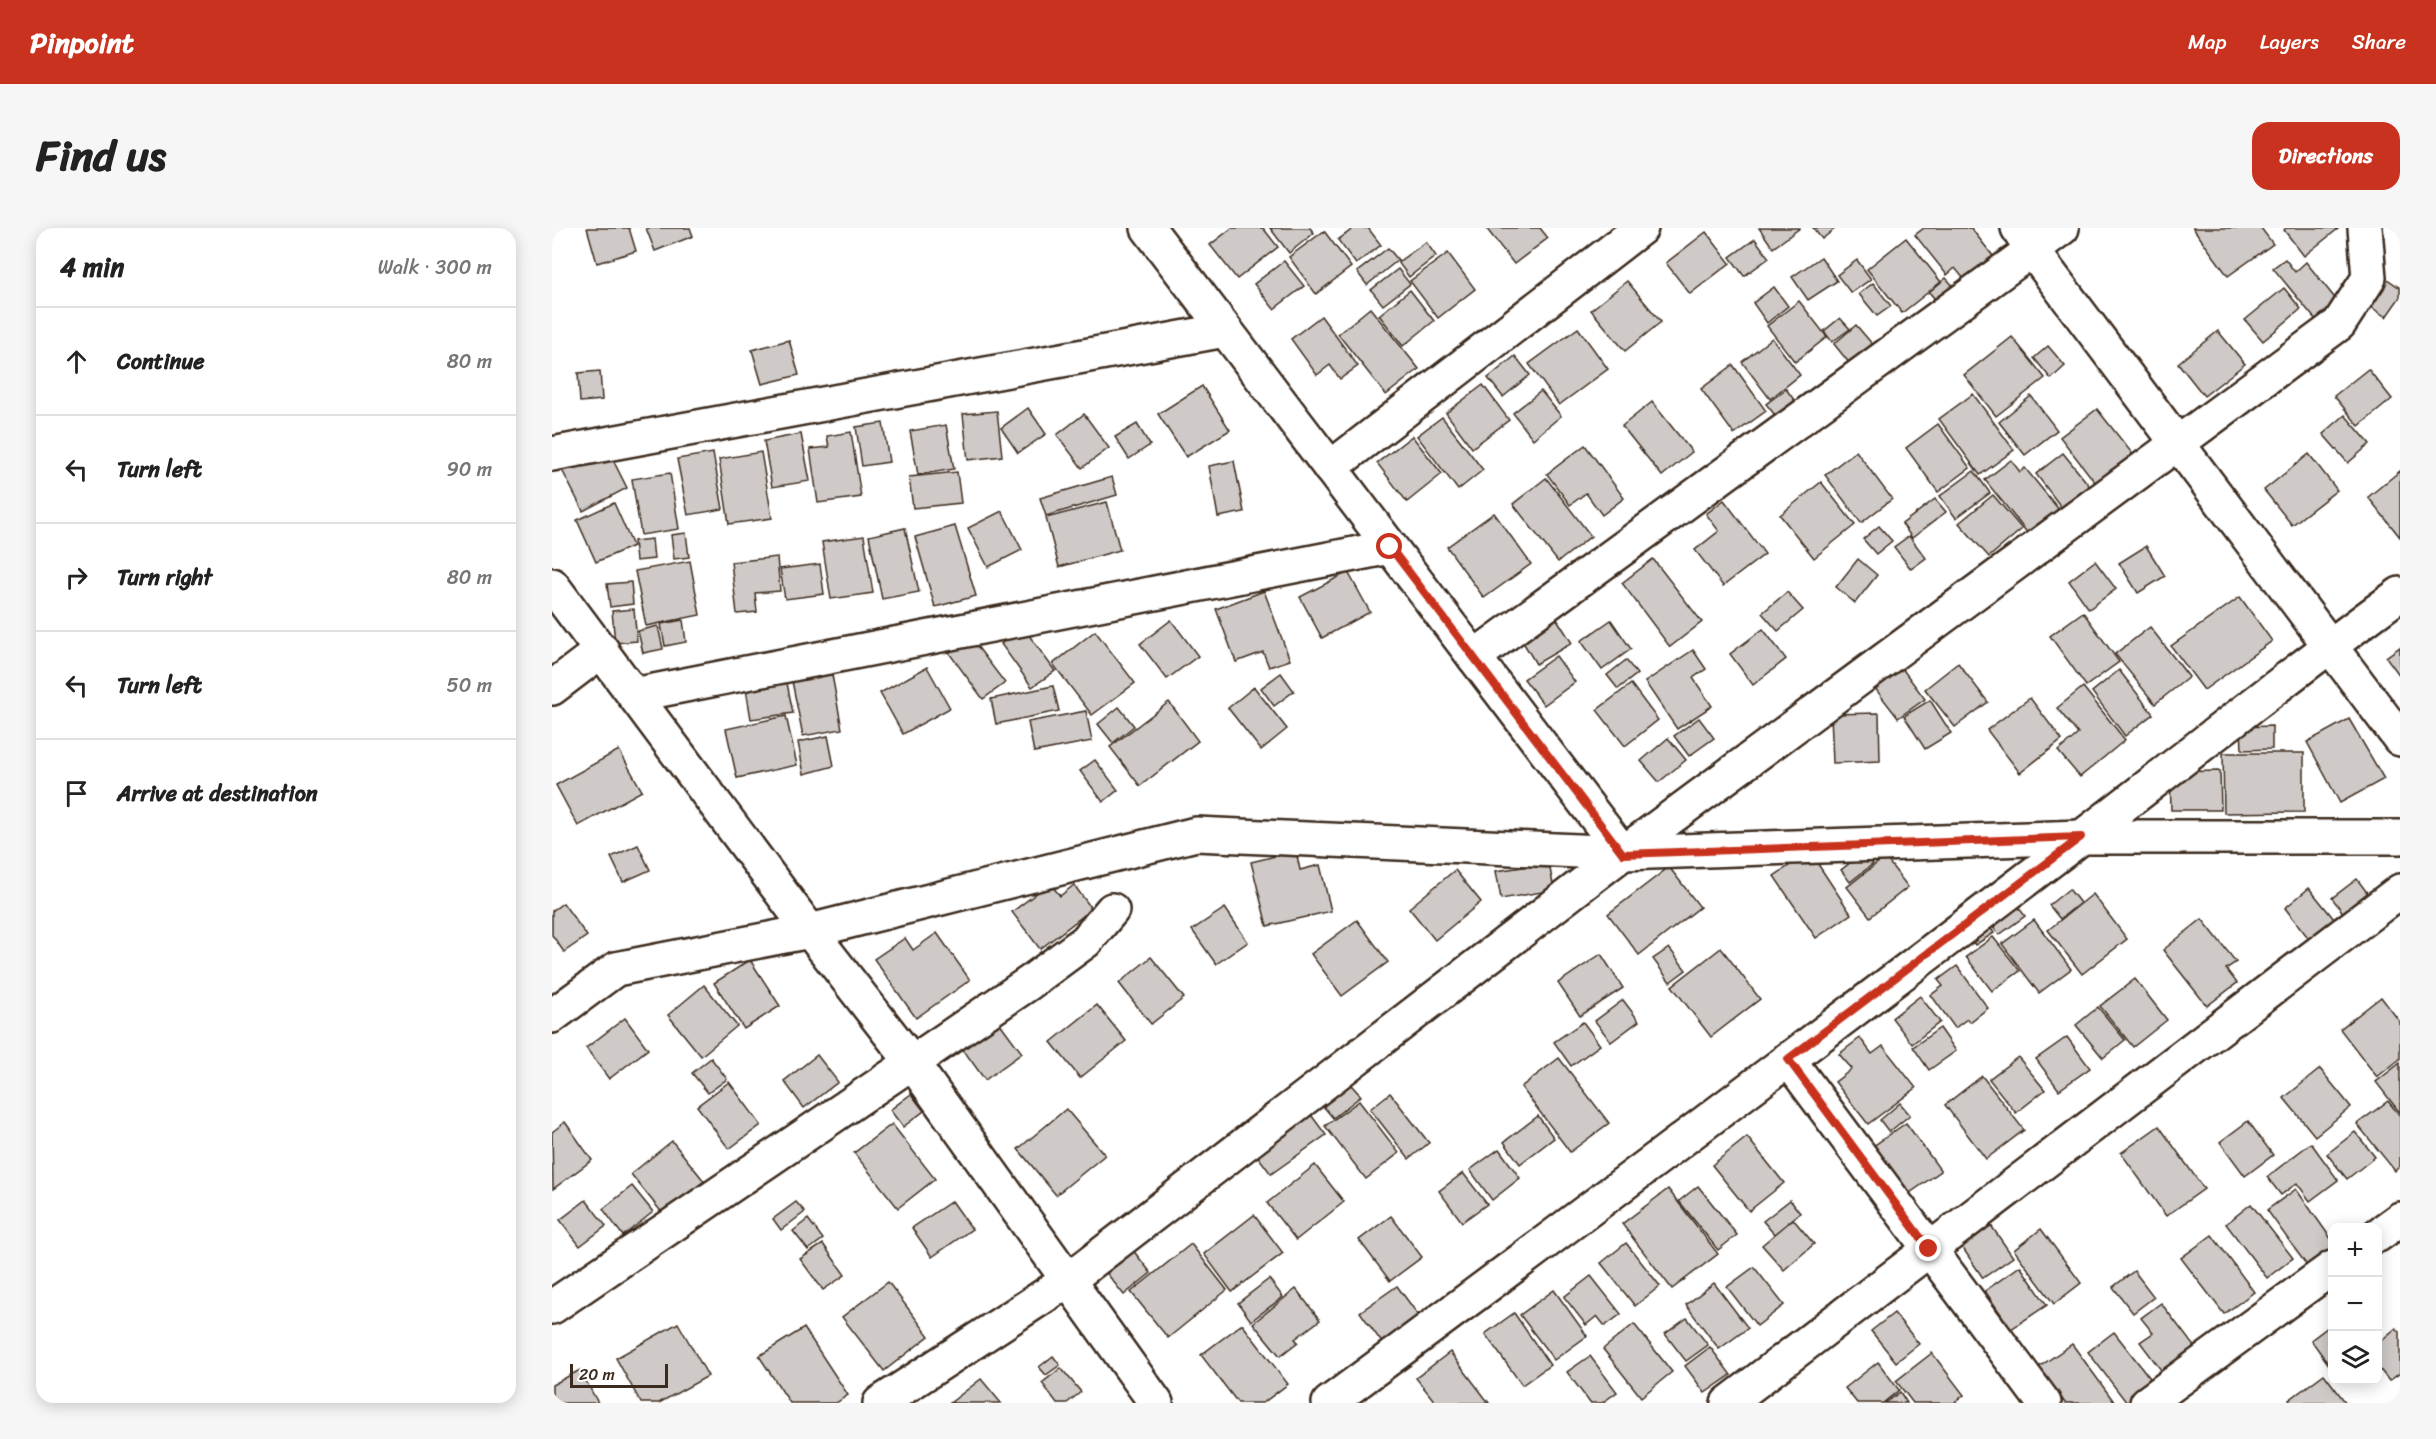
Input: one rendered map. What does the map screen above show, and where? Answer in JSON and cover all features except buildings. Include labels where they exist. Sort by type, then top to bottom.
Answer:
[{"type":"street","points":[[1148,228],[1623,854]]},
{"type":"street","points":[[1330,468],[1641,228]]},
{"type":"street","points":[[1474,657],[2025,239],[2062,228]]},
{"type":"street","points":[[880,1403],[1067,1281],[1623,854],[2339,324],[2369,278],[2365,228]]},
{"type":"street","points":[[2025,239],[2331,644],[2400,739]]},
{"type":"street","points":[[552,454],[1225,330]]},
{"type":"street","points":[[634,695],[1390,547]]},
{"type":"street","points":[[552,585],[810,931],[911,1062],[1156,1403]]},
{"type":"street","points":[[1329,1403],[1788,1059],[2331,644],[2400,594]]},
{"type":"street","points":[[552,688],[602,650]]},
{"type":"street","points":[[552,1017],[616,969],[810,931],[1196,834],[1623,854],[2081,837],[2400,837]]},
{"type":"street","points":[[1728,1403],[2400,891]]},
{"type":"street","points":[[552,1307],[1029,983],[1086,941],[1112,910]]},
{"type":"street","points":[[1788,1059],[2043,1403]]},
{"type":"street","points":[[2382,1232],[2400,1219]]},
{"type":"street","points":[[2147,1403],[2328,1271]]},
{"type":"route","points":[[1390,547],[1623,854],[2081,837],[1788,1059],[1929,1249]]}]
